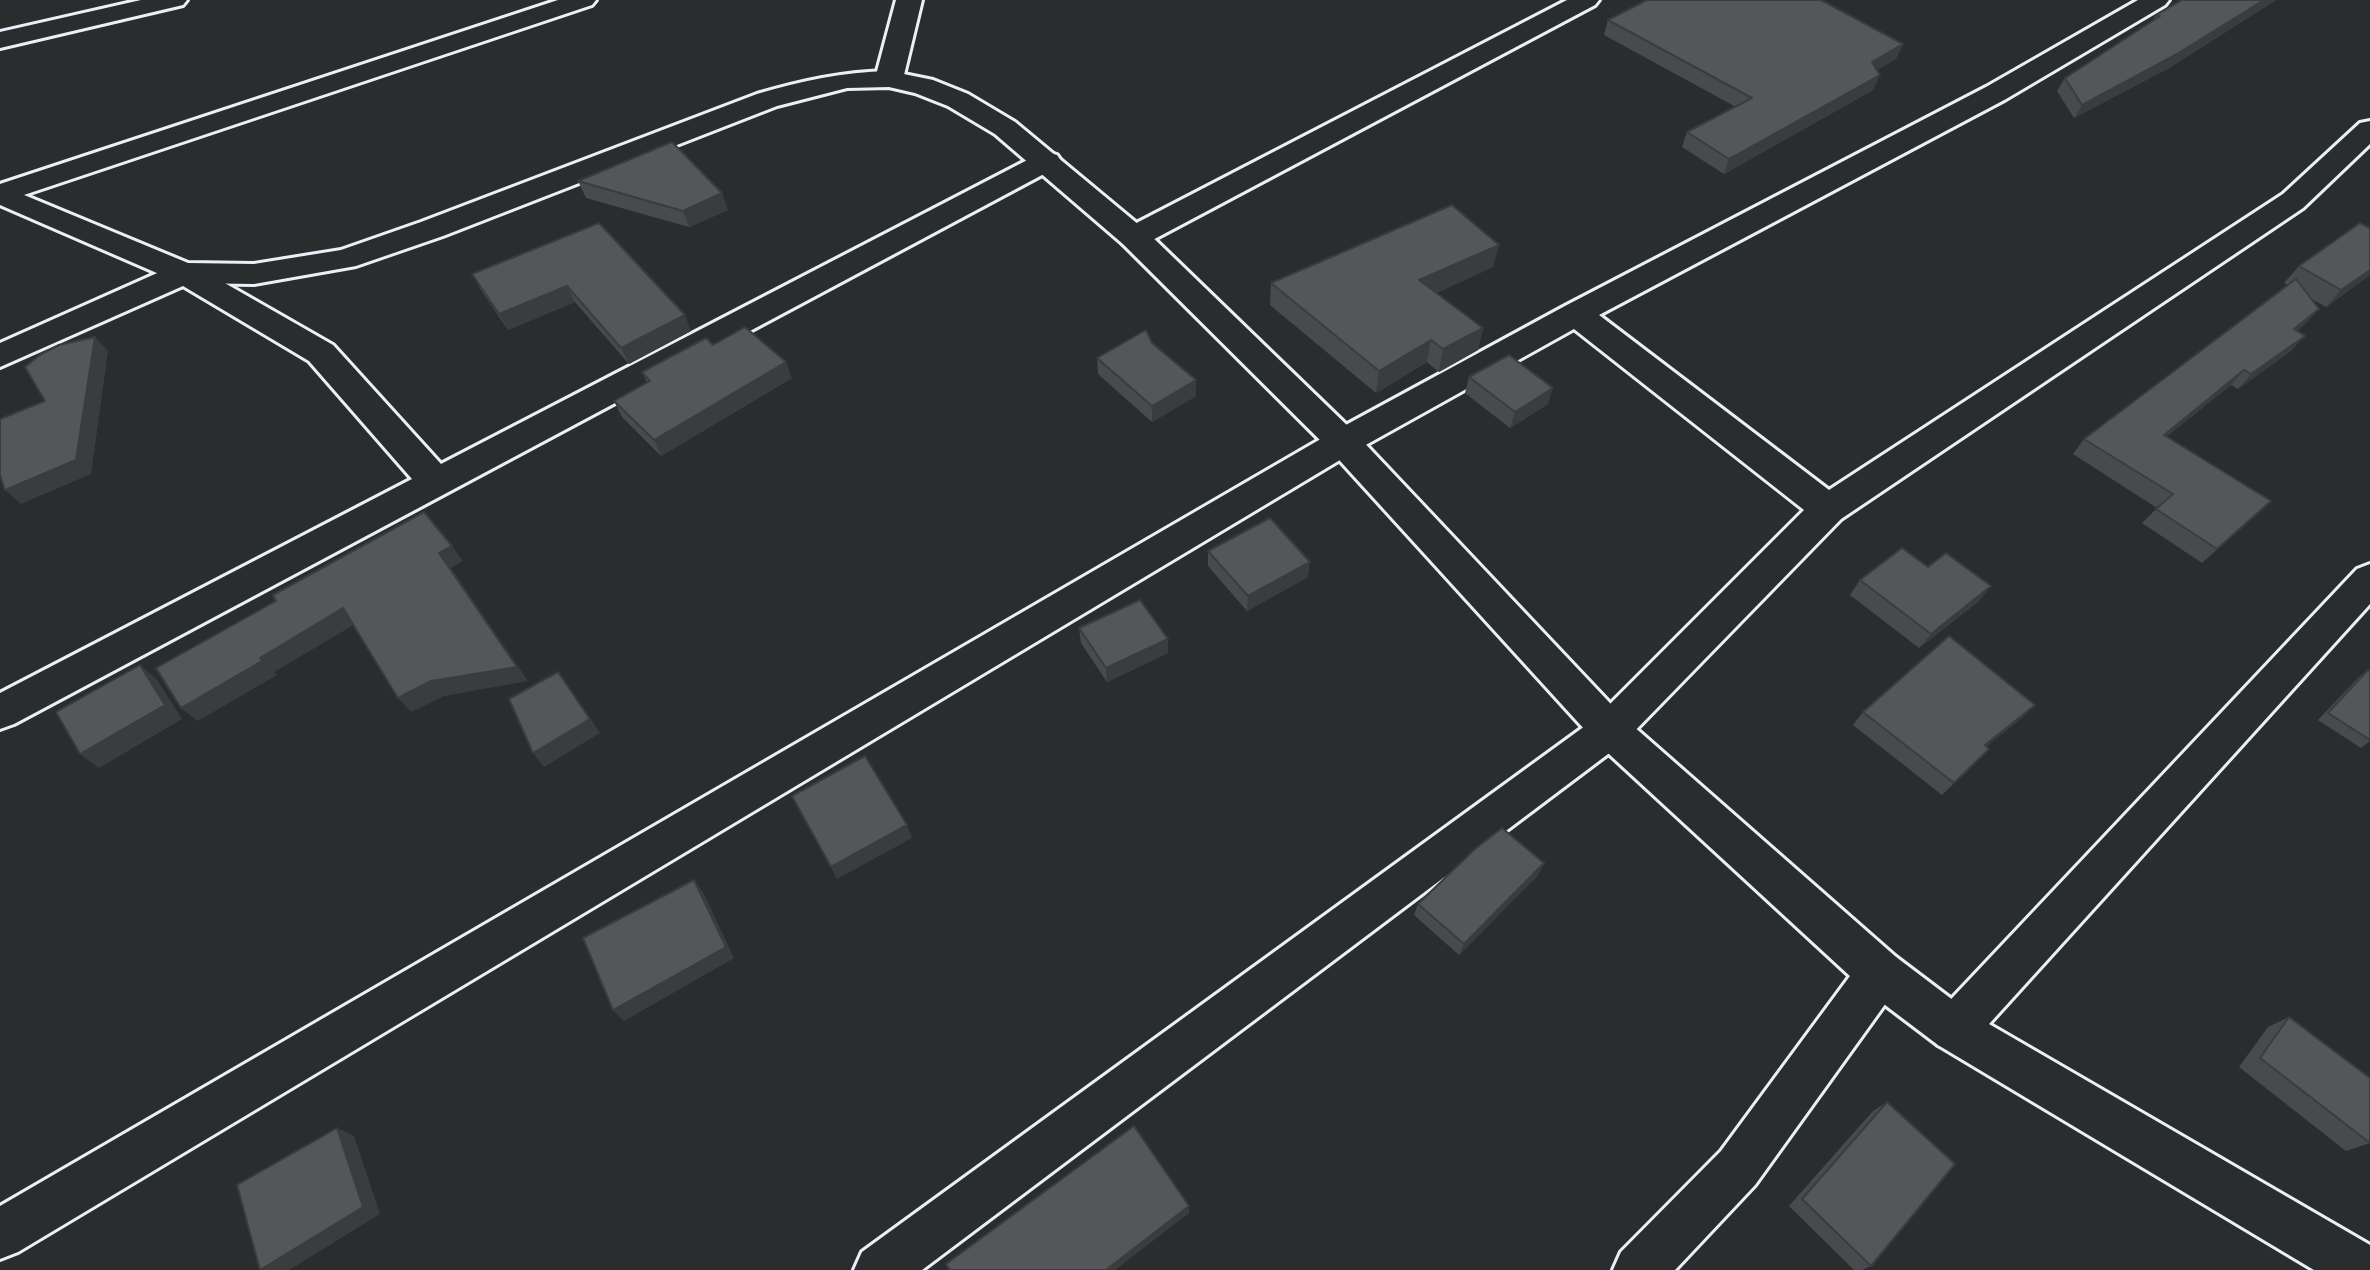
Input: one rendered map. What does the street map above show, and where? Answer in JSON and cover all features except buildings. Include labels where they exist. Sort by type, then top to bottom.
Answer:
[{"type":"street","points":[[0,40],[174,0]]},
{"type":"street","points":[[0,194],[583,0]]},
{"type":"street","points":[[889,79],[909,0]]},
{"type":"street","points":[[1134,237],[1586,0]]},
{"type":"street","points":[[0,1234],[1343,442],[1576,314],[1983,99],[2156,0]]},
{"type":"street","points":[[0,356],[184,273],[254,274],[345,259],[432,229],[767,100],[810,87],[847,80],[889,79],[923,86],[958,100],[1005,128],[1134,237],[1343,442],[1610,730],[1880,973],[1954,1029],[2341,1264]]},
{"type":"street","points":[[880,1270],[1610,730],[1828,509],[2292,201],[2370,129]]},
{"type":"street","points":[[0,712],[1047,161]]},
{"type":"street","points":[[0,194],[184,273],[321,353],[436,482]]},
{"type":"street","points":[[1576,314],[1828,509]]},
{"type":"street","points":[[1954,1029],[2370,579]]},
{"type":"street","points":[[1639,1270],[1738,1168],[1880,973]]}]
